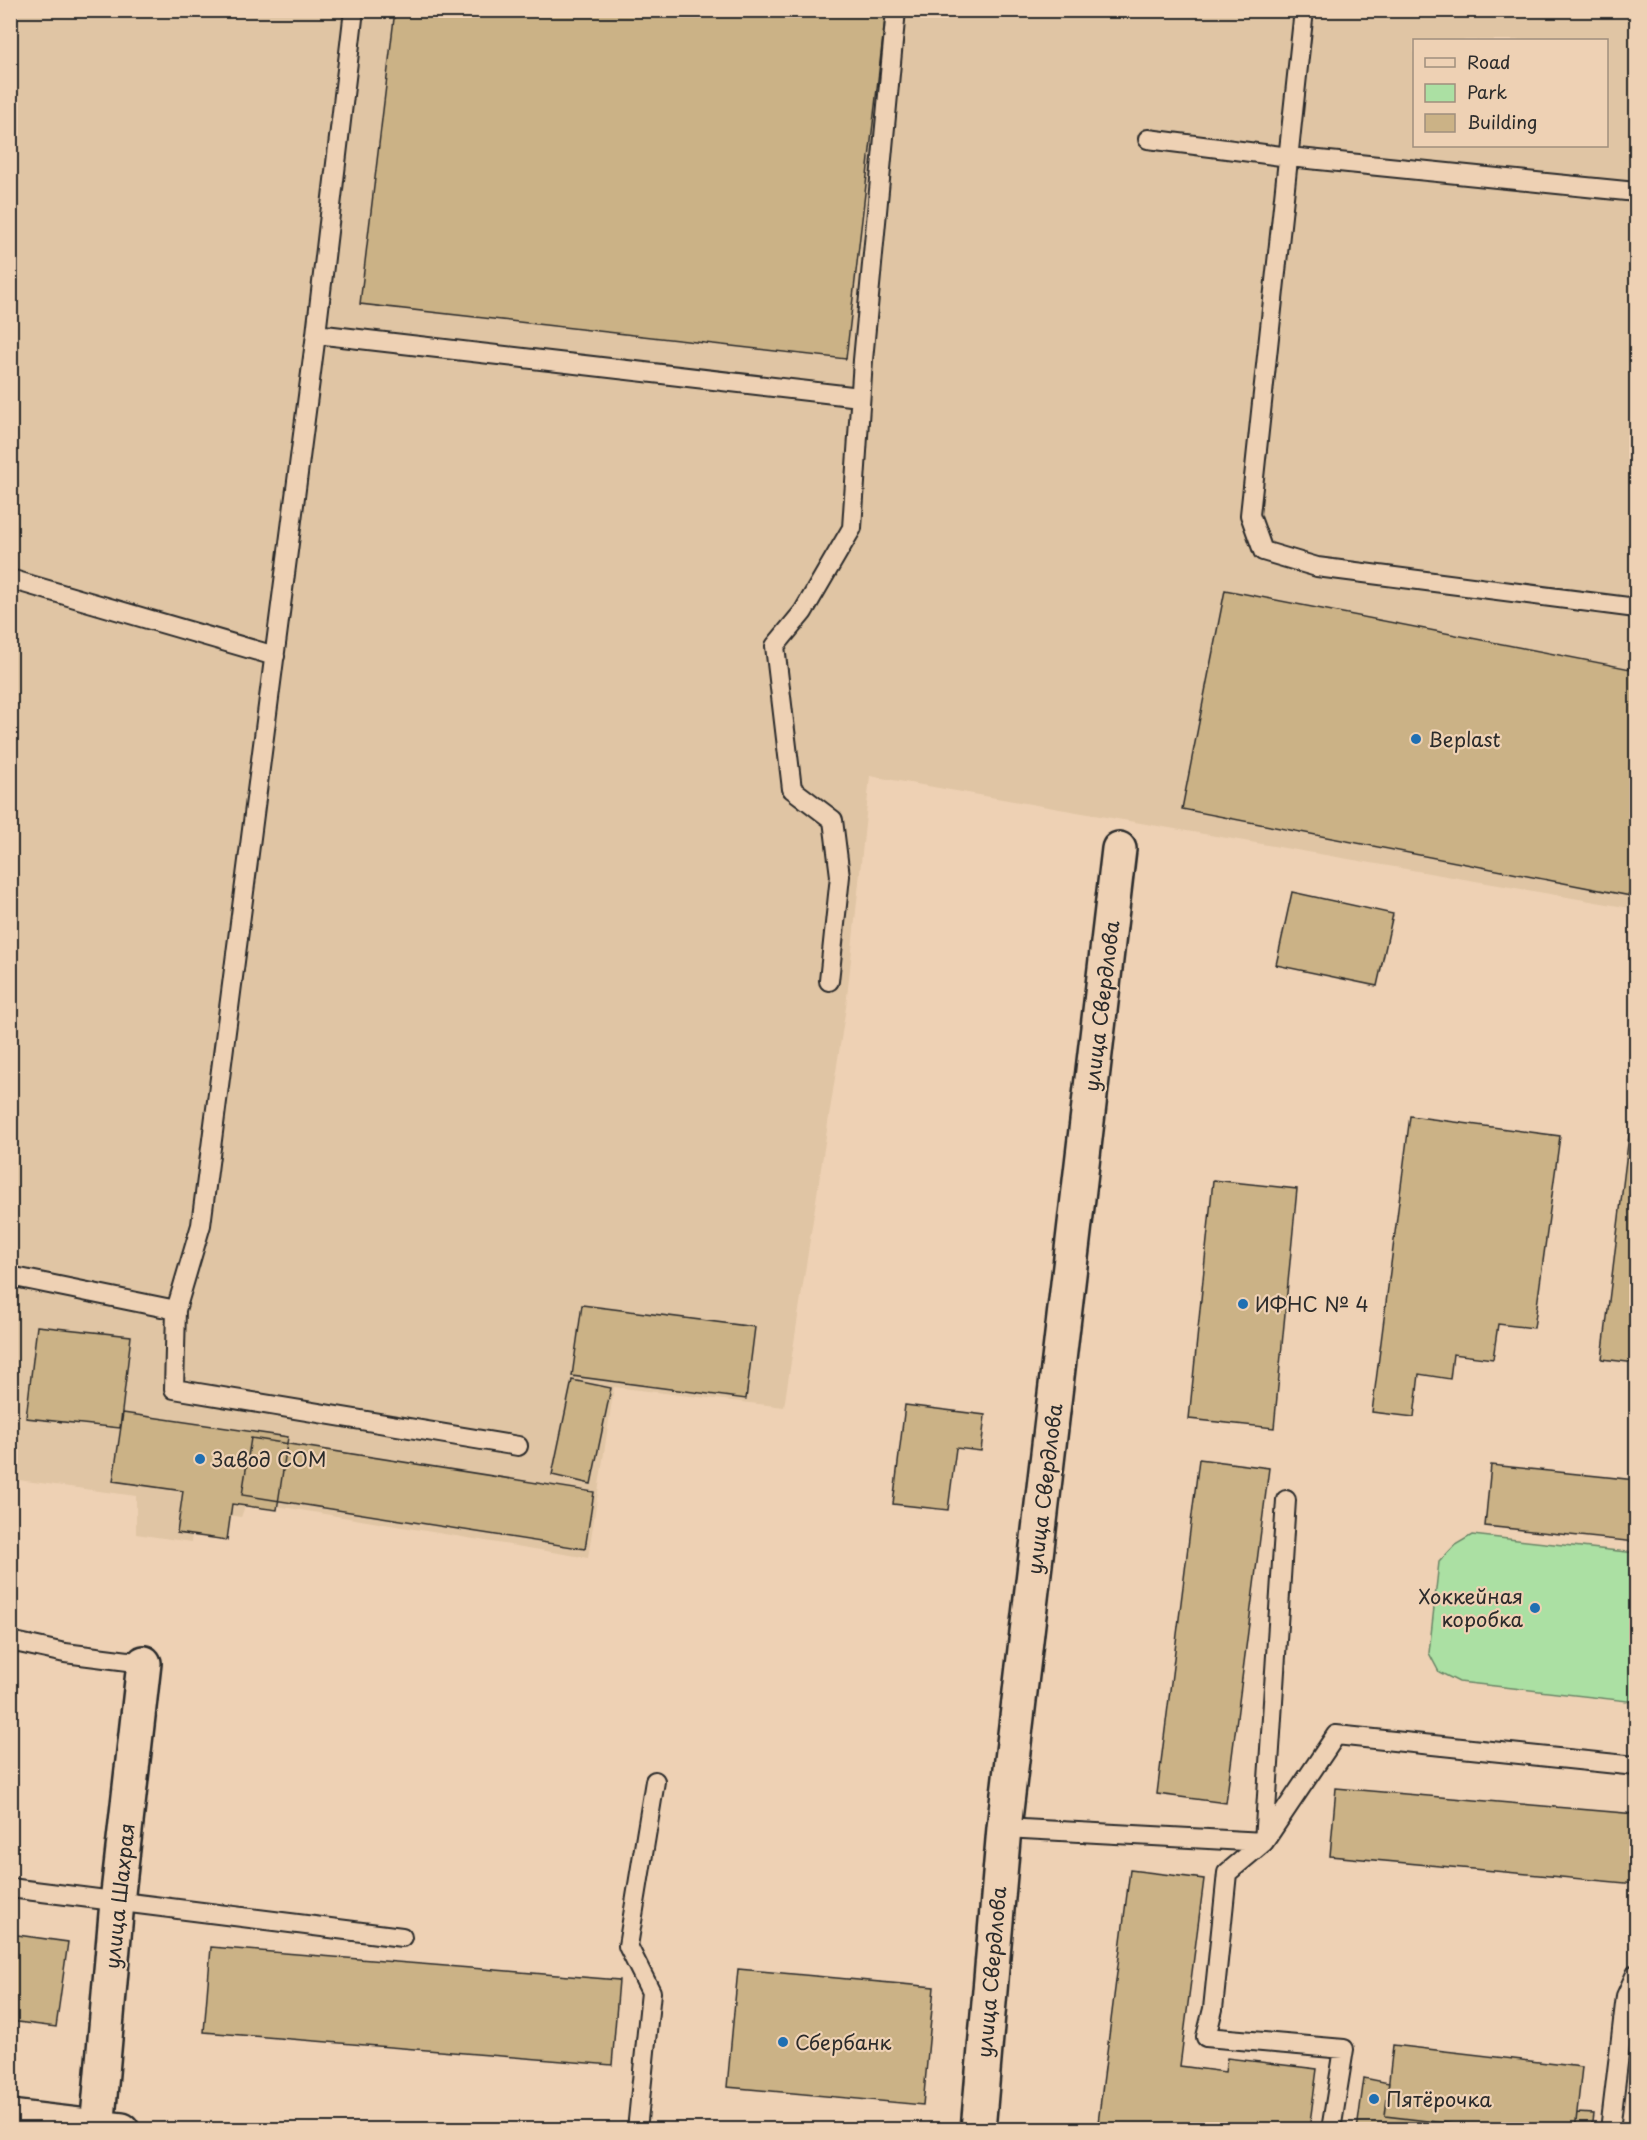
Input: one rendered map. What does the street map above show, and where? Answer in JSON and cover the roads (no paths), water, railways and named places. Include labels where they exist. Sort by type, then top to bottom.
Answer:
[{"type":"street","name":"улица Свердлова","points":[[978,2130],[1004,1828],[1119,849]]},
{"type":"street","name":"улица Шахрая","points":[[106,2129],[117,1902],[144,1663]]},
{"type":"street","points":[[10,2116],[106,2129]]},
{"type":"lane","points":[[354,10],[316,334],[201,1225],[176,1310],[174,1389],[518,1446]]},
{"type":"lane","points":[[829,981],[840,876],[833,820],[792,789],[775,646],[803,612],[852,528],[860,397],[896,10]]},
{"type":"lane","points":[[1304,10],[1250,515],[1263,551],[1317,567],[1636,608]]},
{"type":"lane","points":[[1148,140],[1289,158],[1636,192]]},
{"type":"lane","points":[[316,334],[860,397]]},
{"type":"lane","points":[[10,579],[275,656]]},
{"type":"lane","points":[[10,1276],[176,1310]]},
{"type":"lane","points":[[1264,1842],[1286,1500]]},
{"type":"lane","points":[[10,1641],[65,1653],[144,1663]]},
{"type":"lane","points":[[1331,2130],[1344,2049],[1206,2037],[1213,2009],[1227,1873],[1264,1842],[1336,1735],[1636,1766]]},
{"type":"lane","points":[[637,2130],[651,1992],[628,1946],[655,1781]]},
{"type":"lane","points":[[1004,1828],[1264,1842]]},
{"type":"lane","points":[[10,1888],[402,1937]]},
{"type":"lane","points":[[1610,2130],[1626,1996],[1636,1974]]},
{"type":"place","name":"Beplast","points":[[1416,739]]},
{"type":"place","name":"ИФНС № 4","points":[[1243,1304]]},
{"type":"place","name":"Завод СОМ","points":[[200,1459]]},
{"type":"place","name":"Хоккейная коробка","points":[[1535,1608]]},
{"type":"place","name":"Сбербанк","points":[[783,2042]]},
{"type":"place","name":"Пятёрочка","points":[[1374,2099]]}]
